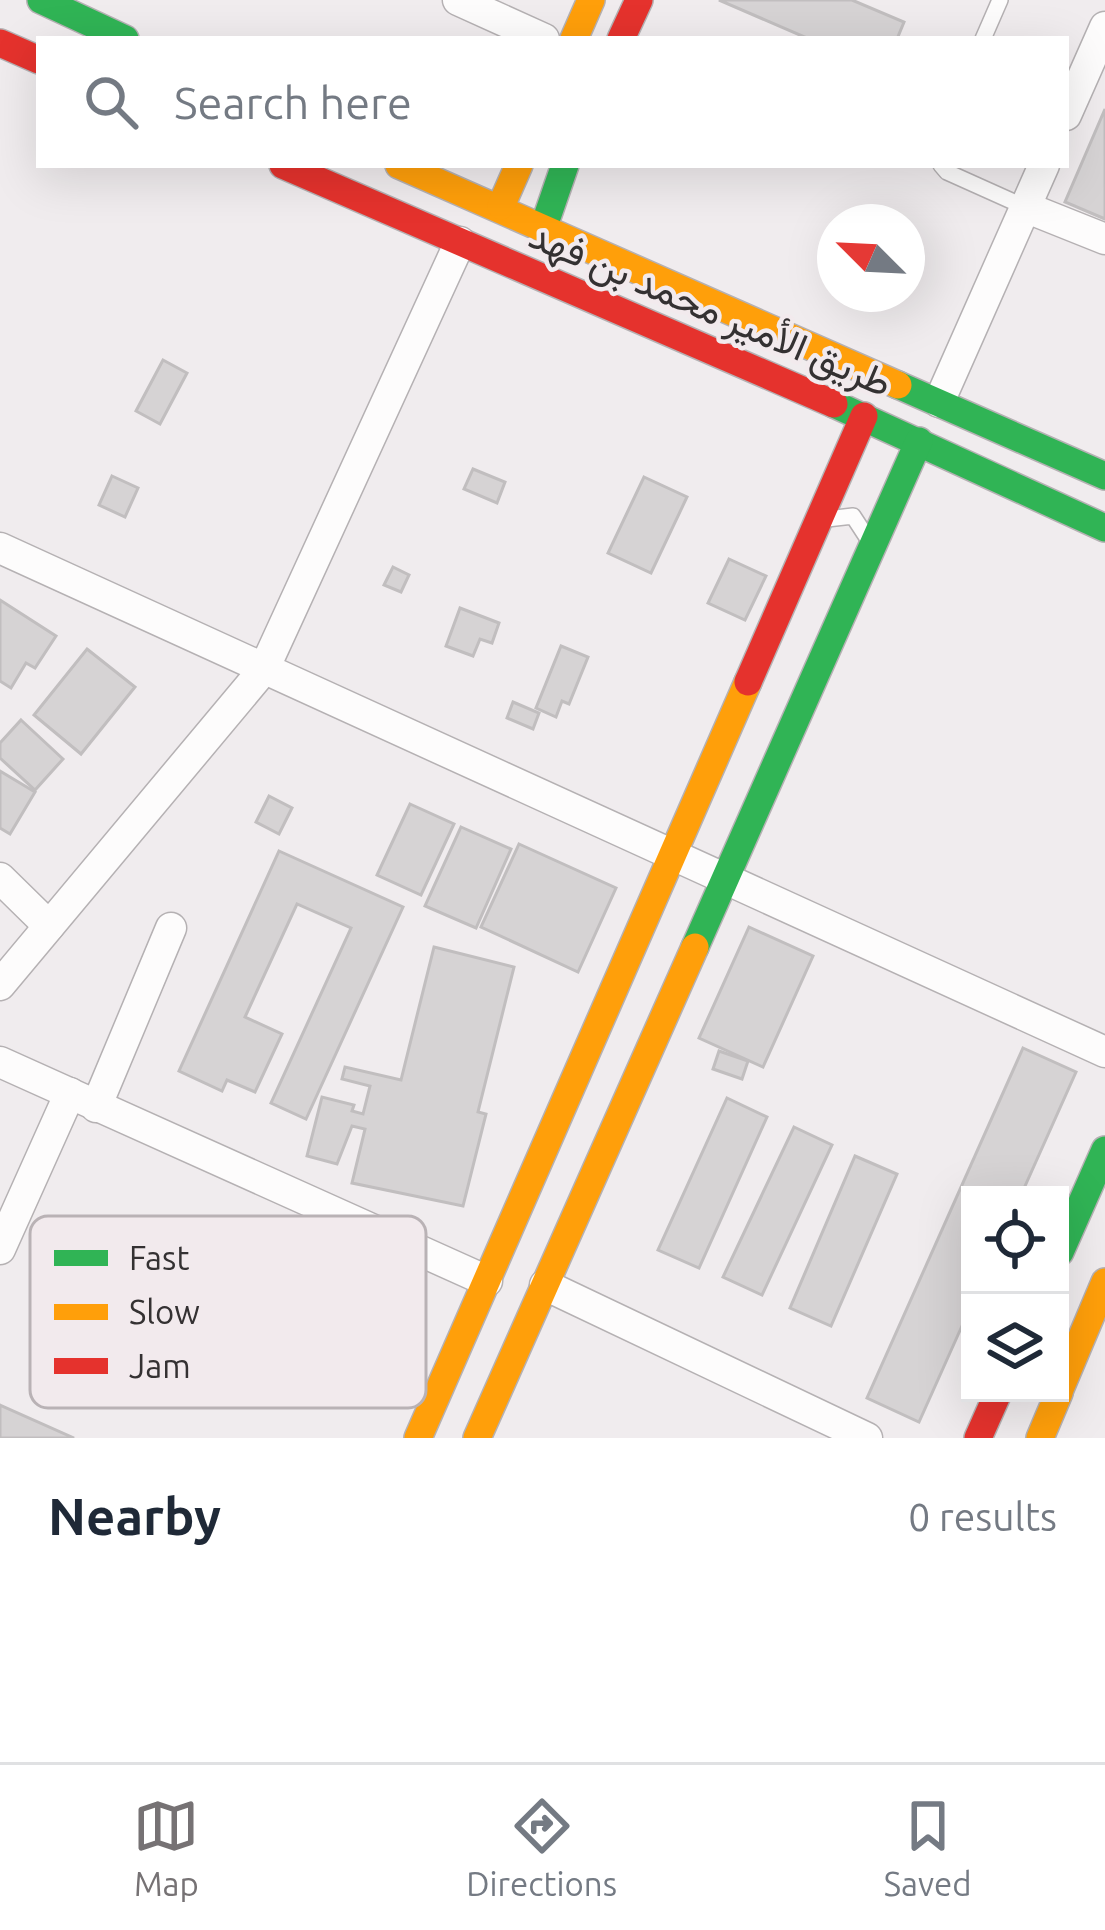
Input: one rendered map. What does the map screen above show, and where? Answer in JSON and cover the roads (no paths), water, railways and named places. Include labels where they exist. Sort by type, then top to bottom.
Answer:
[{"type":"main road","points":[[41,0],[119,36]]},
{"type":"main road","points":[[575,36],[592,0]]},
{"type":"main road","points":[[622,36],[639,0]]},
{"type":"main road","points":[[0,43],[36,59]]},
{"type":"main road","name":"طريق الأمير محمد بن فهد","points":[[290,168],[863,416],[1105,528]]},
{"type":"main road","name":"طريق الأمير محمد بن فهد","points":[[406,168],[1105,476]]},
{"type":"main road","points":[[501,206],[517,168]]},
{"type":"main road","points":[[544,226],[564,168]]},
{"type":"main road","points":[[418,1438],[863,416]]},
{"type":"main road","points":[[477,1438],[919,441]]},
{"type":"main road","points":[[1069,1232],[1105,1150]]},
{"type":"main road","points":[[1069,1367],[1105,1282]]},
{"type":"main road","points":[[978,1438],[994,1402]]},
{"type":"main road","points":[[1040,1438],[1055,1402]]},
{"type":"street","points":[[458,0],[537,36]]},
{"type":"street","points":[[1069,108],[1105,27]]},
{"type":"street","points":[[939,402],[1043,168]]},
{"type":"street","points":[[1025,207],[1105,238]]},
{"type":"street","points":[[0,985],[263,669],[460,242]]},
{"type":"street","points":[[0,548],[1105,1052]]},
{"type":"street","points":[[0,878],[49,926]]},
{"type":"street","points":[[0,1249],[171,928]]},
{"type":"street","points":[[0,1062],[342,1216]]},
{"type":"street","points":[[426,1254],[487,1281]]},
{"type":"street","points":[[545,1285],[867,1438]]},
{"type":"lane","points":[[984,36],[1000,0]]},
{"type":"lane","points":[[944,168],[1025,207]]},
{"type":"lane","points":[[818,523],[853,516],[872,547]]}]
